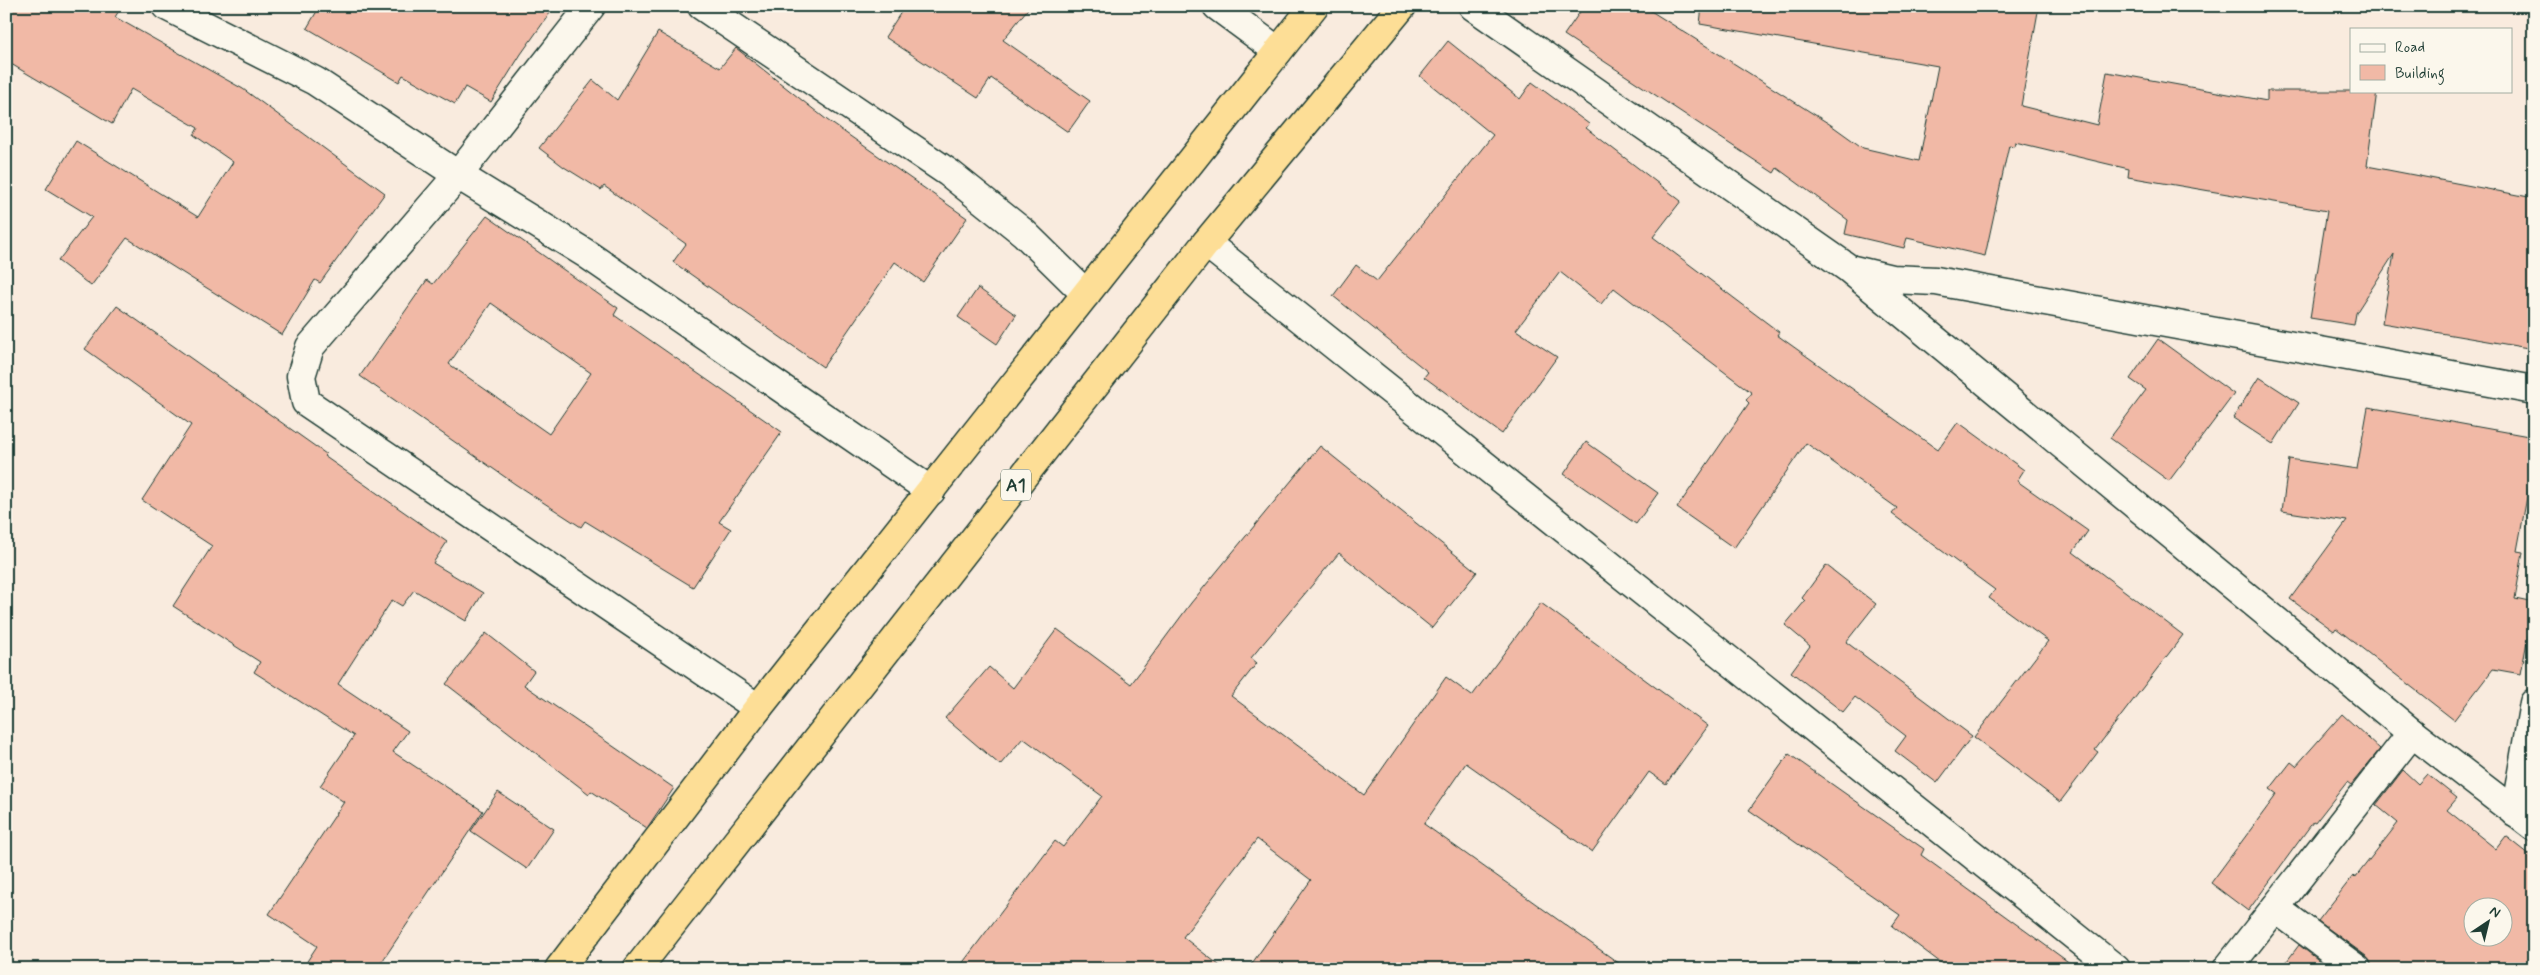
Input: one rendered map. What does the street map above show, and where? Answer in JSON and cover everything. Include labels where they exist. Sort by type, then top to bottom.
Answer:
[{"type":"highway","points":[[559,969],[758,708],[1314,6]]},
{"type":"highway","name":"A1","points":[[637,969],[1206,243],[1402,6]]},
{"type":"street","points":[[166,6],[315,80],[458,175],[586,253],[931,491]]},
{"type":"street","points":[[591,6],[458,175],[310,347],[301,376],[306,402],[758,708]]},
{"type":"street","points":[[702,6],[949,173],[1024,233],[1086,294]]},
{"type":"street","points":[[1216,6],[1278,51]]},
{"type":"street","points":[[1473,6],[1848,268],[2412,733],[2524,820]]},
{"type":"street","points":[[1206,243],[2116,969]]},
{"type":"street","points":[[1848,268],[1892,279],[1936,281],[2534,390]]},
{"type":"street","points":[[2524,820],[2534,703]]},
{"type":"street","points":[[2227,969],[2412,733]]},
{"type":"street","points":[[2275,908],[2357,969]]},
{"type":"building","points":[[6,6],[122,6],[115,17],[243,89],[385,193],[320,283],[315,280],[282,335],[127,238],[91,286],[58,261],[92,217],[46,189],[76,141],[198,217],[233,162],[194,135],[198,128],[131,89],[112,124],[6,61]]},
{"type":"building","points":[[320,6],[555,6],[521,54],[491,102],[465,87],[455,104],[403,75],[399,82],[307,28]]},
{"type":"building","points":[[905,6],[1030,6],[1003,40],[1090,101],[1068,132],[991,78],[978,98],[885,37]]},
{"type":"building","points":[[1584,6],[1643,6],[1831,125],[1863,148],[1919,161],[1938,66],[1700,24],[1702,6],[2039,6],[2021,106],[2097,125],[2107,72],[2267,101],[2267,91],[2377,92],[2367,166],[2534,198],[2534,349],[2382,323],[2394,254],[2356,313],[2354,325],[2310,318],[2327,211],[2128,177],[2129,169],[2015,142],[2014,146],[2009,145],[1985,256],[1907,238],[1904,248],[1845,234],[1848,220],[1777,168],[1774,173],[1564,35]]},
{"type":"building","points":[[658,32],[720,68],[736,48],[827,120],[967,218],[923,282],[895,262],[823,367],[673,262],[686,244],[604,186],[601,190],[564,167],[539,148],[593,80],[617,100]]},
{"type":"building","points":[[1448,41],[1520,99],[1532,82],[1589,124],[1586,128],[1681,201],[1653,237],[1779,332],[1777,335],[1938,450],[1958,422],[2024,470],[2017,481],[2088,531],[2073,552],[2183,635],[2095,750],[2098,752],[2060,802],[1974,737],[2048,641],[1989,598],[1995,590],[1892,514],[1897,508],[1806,443],[1734,548],[1677,508],[1749,403],[1746,400],[1752,393],[1614,288],[1601,304],[1560,272],[1516,330],[1557,357],[1502,434],[1424,377],[1428,372],[1333,296],[1356,265],[1377,281],[1493,135],[1420,76]]},
{"type":"building","points":[[487,216],[618,308],[614,315],[782,432],[719,522],[731,529],[693,587],[585,521],[581,527],[515,484],[360,376],[427,280],[433,284]],"holes":[[[491,303],[591,373],[549,434],[449,364]]]},
{"type":"building","points":[[978,288],[1016,315],[997,344],[958,317]]},
{"type":"building","points":[[117,306],[326,454],[324,456],[447,542],[433,563],[483,593],[466,621],[414,590],[402,606],[392,600],[338,684],[408,731],[393,752],[483,811],[377,969],[302,969],[317,946],[269,914],[344,802],[320,786],[354,736],[254,672],[260,662],[173,606],[212,546],[142,500],[191,425],[85,349]]},
{"type":"building","points":[[2158,339],[2234,394],[2169,481],[2110,438],[2146,390],[2130,379]]},
{"type":"building","points":[[2259,377],[2299,403],[2273,444],[2233,418]]},
{"type":"building","points":[[2368,407],[2534,437],[2534,459],[2517,551],[2523,552],[2515,599],[2534,603],[2521,674],[2493,669],[2454,720],[2336,628],[2334,631],[2290,599],[2347,521],[2282,511],[2289,459],[2357,469]]},
{"type":"building","points":[[1586,442],[1658,493],[1636,524],[1564,474]]},
{"type":"building","points":[[1320,446],[1477,572],[1432,628],[1339,553],[1251,658],[1257,663],[1231,696],[1364,795],[1446,677],[1472,696],[1541,603],[1708,726],[1666,784],[1649,772],[1592,852],[1466,763],[1424,824],[1627,969],[1248,969],[1311,880],[1257,839],[1183,937],[1224,969],[958,969],[1055,841],[1063,847],[1102,796],[1023,738],[1000,765],[945,718],[989,667],[1013,688],[1057,629],[1131,684],[1191,603]]},
{"type":"building","points":[[1826,565],[1876,604],[1846,642],[1972,736],[1937,783],[1895,751],[1906,736],[1855,697],[1843,712],[1791,672],[1810,646],[1785,625],[1805,601],[1802,598]]},
{"type":"building","points":[[486,633],[534,671],[524,685],[674,788],[647,828],[591,791],[589,794],[446,684]]},
{"type":"building","points":[[2342,714],[2380,749],[2351,785],[2347,782],[2315,823],[2313,822],[2248,911],[2211,883],[2277,794],[2270,789],[2291,762],[2296,766]]},
{"type":"building","points":[[1789,754],[1924,849],[1921,855],[2078,969],[1949,969],[1892,926],[1900,915],[1749,810]]},
{"type":"building","points":[[2403,770],[2418,784],[2427,774],[2457,798],[2447,810],[2496,849],[2506,836],[2534,858],[2534,969],[2372,969],[2366,956],[2318,921],[2398,823],[2376,805]]},
{"type":"building","points":[[498,792],[554,829],[527,869],[471,831]]},
{"type":"building","points":[[2299,945],[2330,969],[2281,969]]}]
